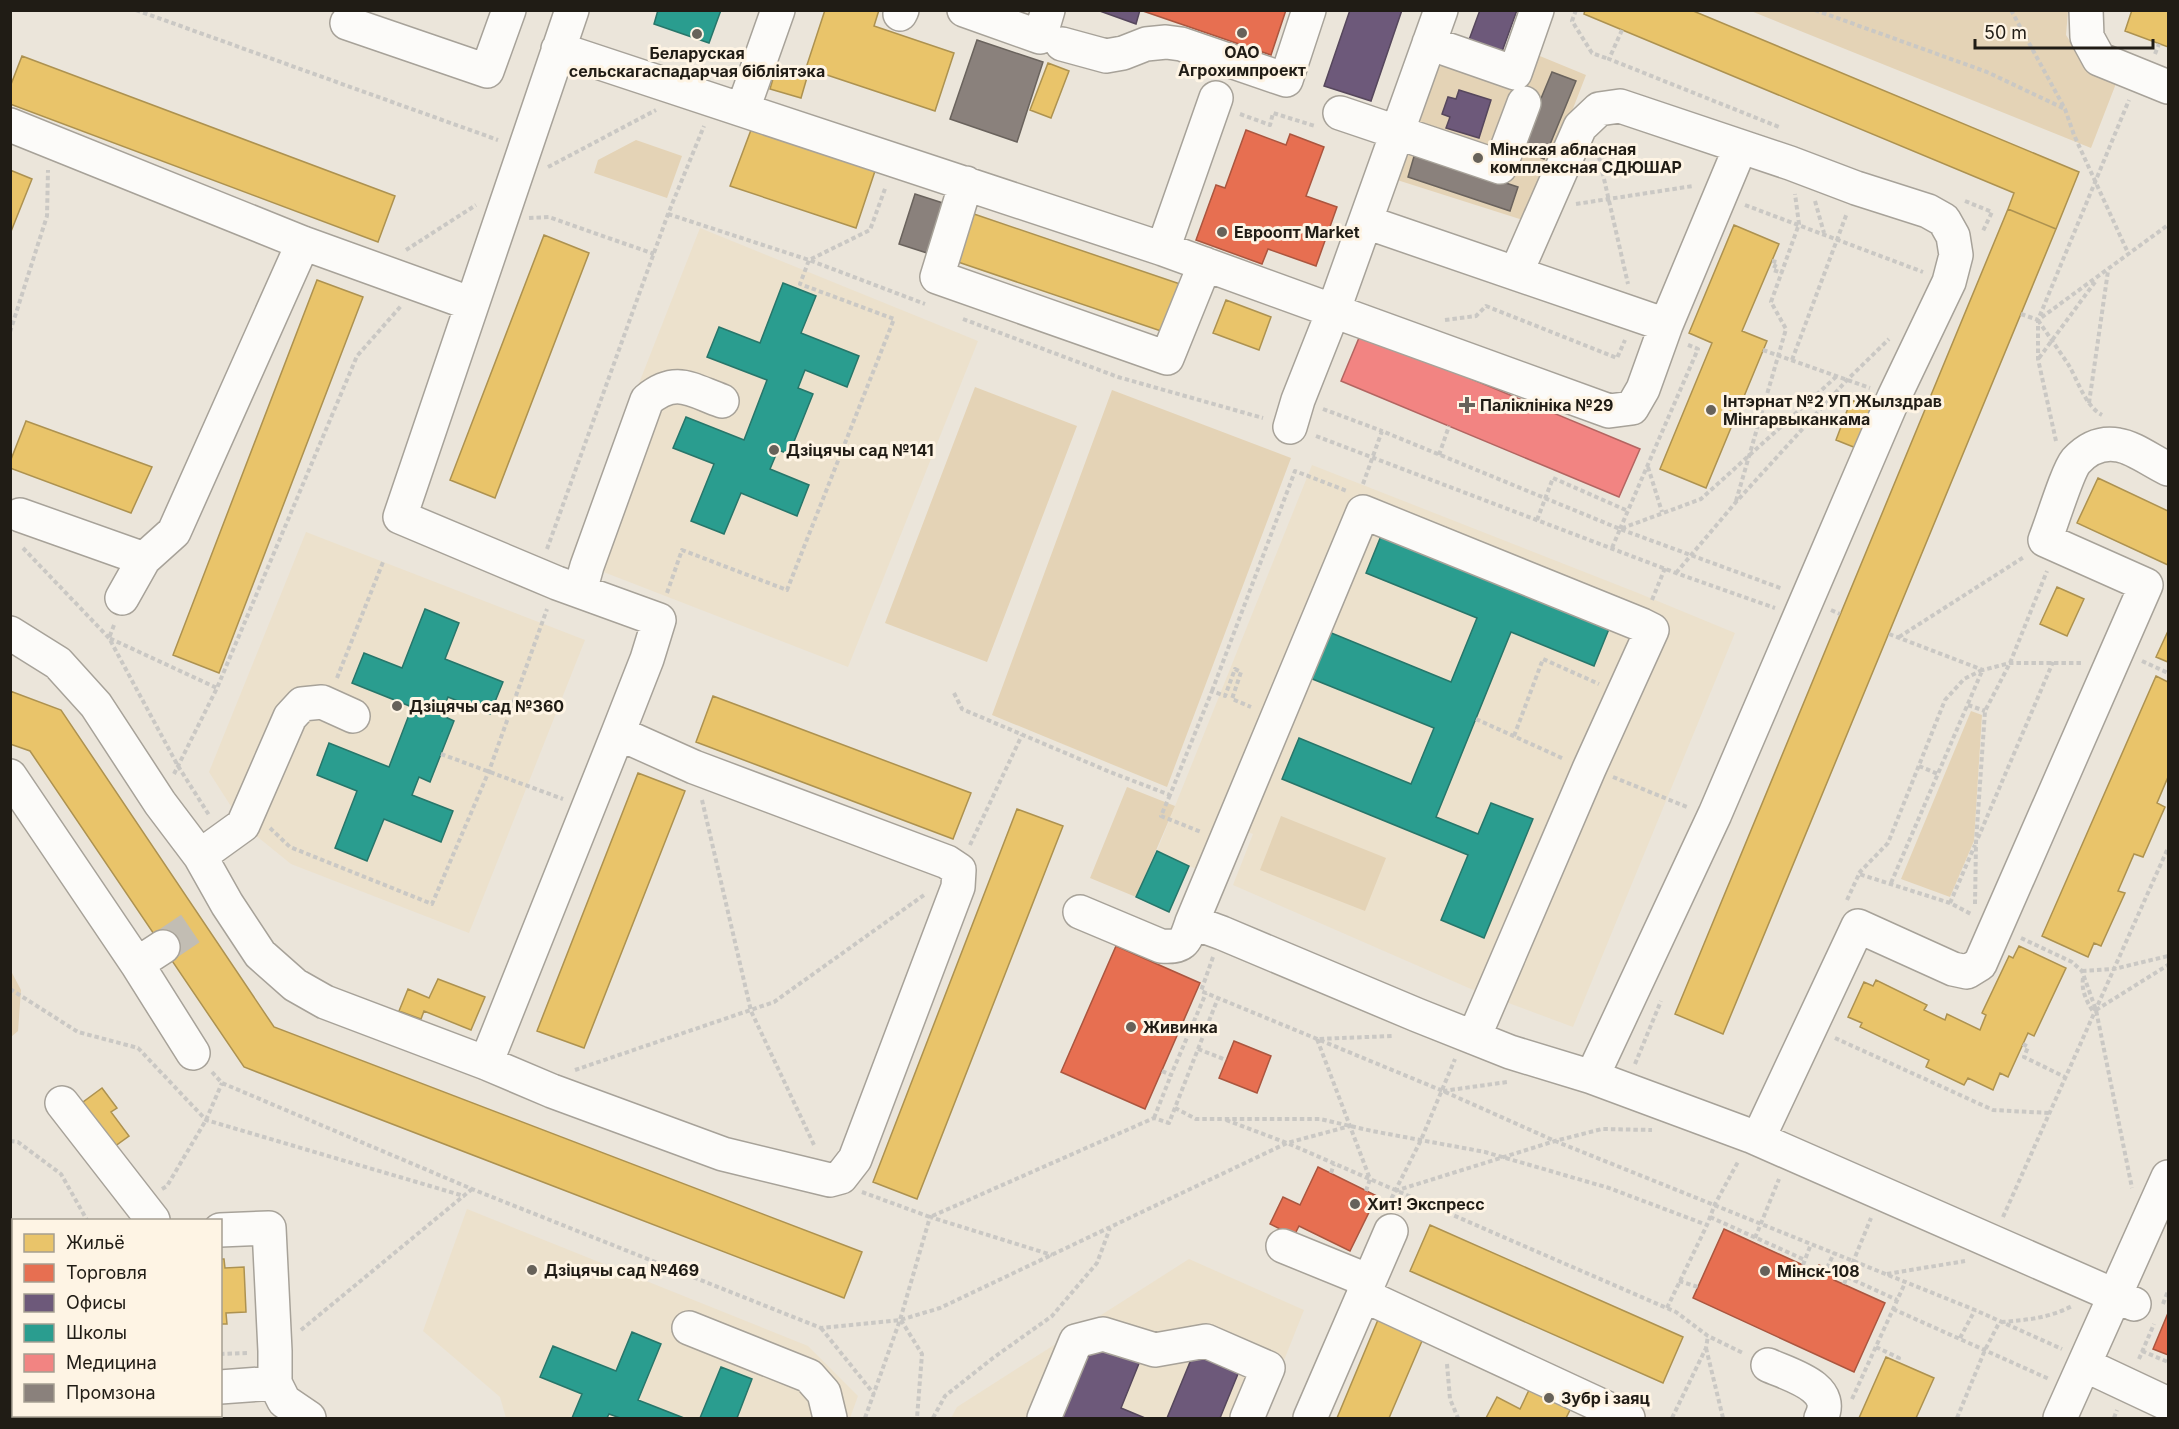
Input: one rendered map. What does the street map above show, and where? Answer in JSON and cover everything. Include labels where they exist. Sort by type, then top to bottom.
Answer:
[{"type":"street","points":[[486,1063],[618,733],[659,620],[560,577],[400,517],[572,10]]},
{"type":"street","points":[[716,100],[778,10]]},
{"type":"street","points":[[963,19],[1040,37],[1048,10]]},
{"type":"street","points":[[1062,44],[1106,56],[1123,54],[1146,44],[1166,42],[1181,44],[1286,80],[1309,10]]},
{"type":"street","points":[[1294,413],[1335,309],[1441,10]]},
{"type":"street","points":[[1429,43],[1515,73],[1537,10]]},
{"type":"street","points":[[2086,10],[2087,37],[2099,58],[2154,81]]},
{"type":"street","points":[[347,23],[487,71],[504,12]]},
{"type":"street","points":[[558,49],[1163,249],[1335,309],[1609,411],[1632,408],[1643,389],[1666,325],[1740,148]]},
{"type":"street","points":[[1163,249],[1215,102]]},
{"type":"street","points":[[1328,119],[1397,132],[1500,167],[1524,103]]},
{"type":"street","points":[[1516,273],[1542,209],[1580,128],[1599,109],[1620,106],[1928,211],[1944,220],[1953,236],[1956,255],[1949,282],[1894,397],[1715,814],[1592,1077]]},
{"type":"street","points":[[10,125],[303,243],[472,304]]},
{"type":"street","points":[[966,183],[937,277],[1167,358],[1205,264]]},
{"type":"street","points":[[1366,222],[1666,325]]},
{"type":"street","points":[[122,598],[144,559],[174,532],[303,243]]},
{"type":"street","points":[[560,577],[587,566],[647,400],[660,389],[679,385],[722,401]]},
{"type":"street","points":[[1754,1138],[1812,1028],[1858,926],[1953,969],[1967,972],[1980,964],[2146,585],[2052,542],[2074,463],[2090,449],[2107,444],[2120,445],[2167,464]]},
{"type":"street","points":[[1080,912],[1161,946],[1175,947],[1186,940],[1363,512],[1652,630],[1599,772],[1470,1035]]},
{"type":"street","points":[[20,529],[144,559]]},
{"type":"street","points":[[10,633],[58,663],[96,705],[160,802],[212,847],[215,912],[295,985],[326,1002],[486,1063],[552,1091],[723,1154],[830,1180],[841,1177],[855,1160],[958,887],[959,870],[947,862],[694,767],[618,733]]},
{"type":"street","points":[[212,847],[243,825],[290,717],[302,704],[322,702],[340,710]]},
{"type":"street","points":[[10,776],[150,955],[193,1053]]},
{"type":"street","points":[[1192,922],[1510,1052],[1592,1077],[1754,1138],[2127,1301]]},
{"type":"street","points":[[62,1103],[147,1213]]},
{"type":"street","points":[[2127,1301],[2169,1177]]},
{"type":"street","points":[[2060,1419],[2095,1368],[2127,1301],[2169,1223]]},
{"type":"street","points":[[222,1230],[269,1228],[275,1383],[284,1401],[309,1419]]},
{"type":"street","points":[[1310,1419],[1391,1231]]},
{"type":"street","points":[[1283,1246],[1366,1288],[1442,1331],[1628,1419]]},
{"type":"street","points":[[689,1328],[809,1376],[824,1393],[830,1419]]},
{"type":"street","points":[[1044,1419],[1076,1341],[1103,1334],[1155,1350],[1206,1341],[1268,1368],[1247,1419]]},
{"type":"street","points":[[1768,1365],[1817,1388],[1824,1399],[1825,1411],[1821,1419]]},
{"type":"street","points":[[2095,1368],[2169,1404]]},
{"type":"street","points":[[2084,1419],[2095,1368]]},
{"type":"street","points":[[222,1387],[275,1383]]},
{"type":"path","points":[[136,10],[487,135],[523,152]]},
{"type":"path","points":[[1576,10],[1572,21],[1592,53],[1788,131],[1799,224],[1772,302],[1786,329],[1736,502]]},
{"type":"path","points":[[1815,10],[1827,12],[1987,72],[2065,109]]},
{"type":"path","points":[[2011,10],[2065,109],[2074,135],[2129,255]]},
{"type":"path","points":[[1609,59],[1622,30]]},
{"type":"path","points":[[2067,484],[2038,359],[2038,320],[2096,181],[2154,81]]},
{"type":"path","points":[[376,270],[469,209],[513,184],[716,100]]},
{"type":"path","points":[[251,808],[290,847],[432,904],[489,771],[560,577],[654,254],[716,100]]},
{"type":"path","points":[[1215,102],[1270,125],[1273,113],[1328,119]]},
{"type":"path","points":[[1442,321],[1476,316],[1486,306],[1617,358],[1635,315],[1610,199],[1589,118]]},
{"type":"path","points":[[10,332],[47,216],[49,140]]},
{"type":"path","points":[[659,620],[682,550],[787,590],[894,319],[800,284],[809,260],[870,230],[896,160]]},
{"type":"path","points":[[1542,209],[1610,199],[1722,188],[1799,224],[1949,282]]},
{"type":"path","points":[[1792,360],[1856,188]]},
{"type":"path","points":[[1961,199],[1992,212],[1982,233]]},
{"type":"path","points":[[528,218],[549,217],[654,254]]},
{"type":"path","points":[[2038,320],[2169,225]]},
{"type":"path","points":[[1772,261],[1777,262],[1773,270],[1782,273]]},
{"type":"path","points":[[2089,403],[2108,270]]},
{"type":"path","points":[[2038,359],[2097,279]]},
{"type":"path","points":[[160,802],[217,688],[357,356],[419,285]]},
{"type":"path","points":[[2021,314],[2038,320],[2089,403],[2096,412],[2106,418]]},
{"type":"path","points":[[1763,350],[1894,397]]},
{"type":"path","points":[[1612,548],[1620,529],[1701,499],[1837,376]]},
{"type":"path","points":[[1676,573],[1736,502],[1847,380]]},
{"type":"path","points":[[1294,413],[1382,431],[1689,556],[1804,608]]},
{"type":"path","points":[[1294,413],[1373,457],[1537,520],[1676,573],[1804,608]]},
{"type":"path","points":[[1439,455],[1449,426]]},
{"type":"path","points":[[1366,478],[1382,431]]},
{"type":"path","points":[[1648,466],[1662,512]]},
{"type":"path","points":[[1179,823],[1161,816],[1212,691],[1295,471],[1319,479]]},
{"type":"path","points":[[1537,520],[1553,478],[1628,511]]},
{"type":"path","points":[[20,529],[109,638],[178,766],[212,847]]},
{"type":"path","points":[[1898,637],[2052,542]]},
{"type":"path","points":[[1976,916],[1976,842],[1985,711],[2010,663],[2052,542]]},
{"type":"path","points":[[340,710],[383,562]]},
{"type":"path","points":[[1653,596],[1665,568]]},
{"type":"path","points":[[109,638],[122,598]]},
{"type":"path","points":[[1889,634],[1983,670]]},
{"type":"path","points":[[109,638],[217,688]]},
{"type":"path","points":[[1514,736],[1543,659],[1604,686]]},
{"type":"path","points":[[1859,874],[1888,843],[1945,700],[1964,679],[1983,670],[2010,663],[2142,661],[2169,673]]},
{"type":"path","points":[[1950,903],[2053,662]]},
{"type":"path","points":[[1212,691],[1225,696],[1235,669],[1241,672],[1232,699],[1259,710]]},
{"type":"path","points":[[1891,883],[1983,670]]},
{"type":"path","points":[[954,693],[962,709],[1170,795]]},
{"type":"path","points":[[1968,705],[1985,711]]},
{"type":"path","points":[[1476,719],[1677,804]]},
{"type":"path","points":[[552,1091],[577,1068],[774,1002],[959,870],[1022,735]]},
{"type":"path","points":[[441,754],[587,809]]},
{"type":"path","points":[[1919,766],[1938,774]]},
{"type":"path","points":[[1887,1275],[1984,1257],[2169,848]]},
{"type":"path","points":[[2132,1190],[2095,1012],[2086,1000],[2082,985],[2084,976],[2082,971],[2114,969],[2169,956]]},
{"type":"path","points":[[2095,1012],[2169,965]]},
{"type":"path","points":[[10,989],[78,1032],[138,1048],[206,1120],[464,1196]]},
{"type":"path","points":[[1154,1118],[1204,992],[1443,1091],[1555,1141],[1975,1310],[2095,1368],[2142,1351],[2169,1362]]},
{"type":"path","points":[[1624,1090],[1665,993]]},
{"type":"path","points":[[1812,1028],[1993,1110],[2049,1113]]},
{"type":"path","points":[[1395,1191],[1470,1035]]},
{"type":"path","points":[[1317,1039],[1397,1036]]},
{"type":"path","points":[[1317,1039],[1370,1179],[1366,1191]]},
{"type":"path","points":[[2023,1044],[2028,1047],[2024,1057],[2066,1077]]},
{"type":"path","points":[[1198,1049],[1226,1060]]},
{"type":"path","points":[[193,1053],[222,1083],[472,1189],[821,1328],[900,1320],[940,1308],[1287,1143],[1350,1126]]},
{"type":"path","points":[[1161,1071],[1171,1075]]},
{"type":"path","points":[[147,1213],[167,1186],[206,1120],[222,1083]]},
{"type":"path","points":[[1175,1108],[1196,1119],[1320,1119],[1501,1157],[1609,1188],[1707,1226]]},
{"type":"path","points":[[1222,1118],[1287,1143],[1676,1312],[1708,1336],[1768,1365]]},
{"type":"path","points":[[1395,1191],[1501,1157],[1602,1129],[1660,1131]]},
{"type":"path","points":[[1667,1308],[1707,1226],[1715,1204],[1754,1138]]},
{"type":"path","points":[[10,1141],[18,1142],[61,1174],[86,1219]]},
{"type":"path","points":[[1755,1238],[1790,1154]]},
{"type":"path","points":[[1331,1173],[1334,1164]]},
{"type":"path","points":[[275,1351],[472,1189]]},
{"type":"path","points":[[1844,1284],[1881,1193]]},
{"type":"path","points":[[865,1419],[900,1320],[930,1216],[1053,1255]]},
{"type":"path","points":[[1710,1217],[1805,1260]]},
{"type":"path","points":[[933,1419],[945,1396],[1052,1316],[1097,1263],[1110,1227]]},
{"type":"path","points":[[1803,1265],[1811,1244]]},
{"type":"path","points":[[1773,1252],[1776,1247]]},
{"type":"path","points":[[1827,1268],[1834,1253]]},
{"type":"path","points":[[1847,1277],[1897,1300]]},
{"type":"path","points":[[1679,1281],[1698,1287]]},
{"type":"path","points":[[1850,1402],[1905,1283]]},
{"type":"path","points":[[2169,1291],[2162,1305],[2169,1308]]},
{"type":"path","points":[[1999,1323],[2040,1318],[2127,1301],[2142,1351]]},
{"type":"path","points":[[1893,1309],[2050,1379]]},
{"type":"path","points":[[1960,1338],[1975,1310]]},
{"type":"path","points":[[900,1320],[922,1354],[917,1419]]},
{"type":"path","points":[[1957,1419],[1985,1350],[1999,1323]]},
{"type":"path","points":[[821,1328],[874,1394]]},
{"type":"path","points":[[1442,1331],[1450,1399],[1458,1419]]},
{"type":"path","points":[[1672,1419],[1706,1348],[1708,1336]]},
{"type":"path","points":[[1876,1347],[1899,1358],[1897,1362]]},
{"type":"path","points":[[1706,1348],[1723,1419]]},
{"type":"shaded area","points":[[1751,11],[2068,11],[2066,35],[2084,64],[2117,81],[2091,148]]},
{"type":"shaded area","name":"Мінская абласная комплексная СДЮШАР","points":[[1535,54],[1586,75],[1529,222],[1394,179],[1436,63],[1521,92]]},
{"type":"shaded area","points":[[636,140],[682,156],[667,198],[594,173],[598,160]]},
{"type":"shaded area","name":"Дзіцячы сад №141","points":[[700,228],[978,341],[848,667],[570,559]]},
{"type":"shaded area","points":[[975,387],[1077,426],[987,662],[885,623]]},
{"type":"shaded area","points":[[1112,390],[1291,458],[1167,787],[992,715]]},
{"type":"shaded area","points":[[1312,465],[1735,633],[1573,1027],[1471,989],[1233,885],[1253,834],[1216,819],[1196,869],[1157,851]]},
{"type":"shaded area","name":"Дзіцячы сад №360","points":[[306,532],[585,640],[469,933],[291,864],[243,825],[209,772]]},
{"type":"shaded area","points":[[1971,711],[1982,715],[1974,841],[1950,897],[1901,879]]},
{"type":"shaded area","points":[[1127,787],[1175,806],[1136,897],[1090,878]]},
{"type":"shaded area","points":[[1281,816],[1386,858],[1365,911],[1260,870]]},
{"type":"shaded area","points":[[11,971],[21,990],[18,1031],[11,1037]]},
{"type":"shaded area","name":"Дзіцячы сад №469","points":[[467,1209],[808,1346],[858,1396],[850,1418],[506,1418],[500,1397],[423,1331]]},
{"type":"shaded area","points":[[1189,1259],[1304,1310],[1261,1418],[951,1418],[957,1407]]},
{"type":"building: Жильё","points":[[825,10],[879,10],[874,26],[954,53],[935,111],[806,68]]},
{"type":"building: Жильё","points":[[1585,10],[1691,10],[2079,172],[2056,229],[2008,209],[2014,193],[1584,14]]},
{"type":"building: Жильё","points":[[2132,10],[2168,10],[2168,47],[2125,31]]},
{"type":"building: Жильё","points":[[22,56],[395,196],[378,242],[10,104],[10,87]]},
{"type":"building: Жильё","points":[[1048,63],[1069,71],[1051,118],[1030,110]]},
{"type":"building: Жильё","points":[[777,65],[808,74],[801,98],[770,89]]},
{"type":"building: Жильё","points":[[751,130],[875,171],[856,228],[730,186]]},
{"type":"building: Жильё","points":[[10,170],[32,179],[10,234]]},
{"type":"building: Жильё","points":[[2008,209],[2056,229],[1723,1034],[1675,1014]]},
{"type":"building: Жильё","points":[[974,214],[1180,284],[1164,332],[958,262]]},
{"type":"building: Жильё","name":"Інтэрнат №2 УП Жылздрав Мінгарвыканкама","points":[[1734,225],[1779,244],[1742,331],[1767,341],[1706,488],[1660,469],[1712,343],[1689,333]]},
{"type":"building: Жильё","points":[[544,235],[589,253],[495,498],[450,480]]},
{"type":"building: Жильё","points":[[317,280],[363,297],[219,673],[173,655]]},
{"type":"building: Жильё","points":[[1226,300],[1271,317],[1259,350],[1213,333]]},
{"type":"building: Жильё","points":[[1851,400],[1877,410],[1861,450],[1836,440]]},
{"type":"building: Жильё","points":[[26,421],[152,467],[131,513],[10,468],[10,462]]},
{"type":"building: Жильё","points":[[2098,478],[2168,511],[2168,565],[2077,523]]},
{"type":"building: Жильё","points":[[2057,587],[2084,599],[2067,636],[2040,624]]},
{"type":"building: Жильё","points":[[2168,631],[2168,662],[2156,657]]},
{"type":"building: Жильё","points":[[2156,676],[2168,682],[2168,777],[2157,803],[2165,807],[2143,857],[2134,854],[2118,891],[2125,893],[2101,946],[2094,943],[2088,957],[2042,936]]},
{"type":"building: Жильё","points":[[10,691],[61,710],[274,1027],[862,1252],[844,1298],[244,1067],[30,751],[10,744]]},
{"type":"building: Жильё","points":[[713,696],[971,793],[953,839],[696,742]]},
{"type":"building: Жильё","points":[[638,773],[685,791],[584,1048],[537,1031]]},
{"type":"building: Жильё","points":[[1017,809],[1063,826],[917,1199],[873,1182]]},
{"type":"building: Жильё","points":[[2019,946],[2066,968],[2034,1036],[2028,1033],[2008,1077],[2000,1073],[1993,1090],[1968,1078],[1964,1085],[1926,1067],[1929,1060],[1860,1027],[1862,1023],[1848,1017],[1864,982],[1873,986],[1876,980],[1927,1005],[1924,1010],[1945,1020],[1947,1014],[1980,1030],[1986,1015],[1982,1013],[2009,956],[2013,958]]},
{"type":"building: Жильё","points":[[438,979],[485,997],[471,1030],[424,1011],[421,1019],[399,1011],[408,989],[429,998]]},
{"type":"building: Жильё","points":[[102,1088],[117,1108],[111,1112],[129,1136],[107,1152],[75,1108]]},
{"type":"building: Жильё","points":[[1430,1225],[1683,1337],[1663,1383],[1410,1271]]},
{"type":"building: Жильё","points":[[222,1259],[224,1259],[225,1268],[244,1267],[246,1312],[226,1313],[227,1324],[222,1324]]},
{"type":"building: Жильё","points":[[1380,1315],[1425,1334],[1389,1418],[1337,1418]]},
{"type":"building: Жильё","points":[[1886,1357],[1934,1378],[1916,1418],[1859,1418]]},
{"type":"building: Жильё","points":[[1530,1388],[1571,1408],[1566,1418],[1486,1418],[1497,1397],[1520,1409]]},
{"type":"building: Торговля","name":"ОАО Агрохимпроект","points":[[1140,10],[1286,10],[1271,55]]},
{"type":"building: Торговля","points":[[1246,130],[1286,145],[1290,134],[1324,147],[1306,196],[1337,207],[1316,266],[1268,249],[1262,264],[1196,240],[1216,185],[1225,188]]},
{"type":"building: Торговля","name":"Живинка","points":[[1116,946],[1200,983],[1145,1109],[1061,1072]]},
{"type":"building: Торговля","points":[[1234,1041],[1271,1056],[1257,1093],[1219,1078]]},
{"type":"building: Торговля","points":[[1318,1167],[1377,1196],[1350,1251],[1299,1226],[1294,1236],[1270,1224],[1283,1197],[1300,1205]]},
{"type":"building: Торговля","points":[[1724,1229],[1816,1271],[1819,1265],[1837,1273],[1834,1280],[1885,1303],[1854,1372],[1693,1298]]},
{"type":"building: Торговля","points":[[2168,1313],[2168,1355],[2153,1349]]},
{"type":"building: Офисы","points":[[1097,10],[1140,10],[1136,24]]},
{"type":"building: Офисы","points":[[1350,10],[1402,10],[1371,101],[1324,86]]},
{"type":"building: Офисы","points":[[1480,10],[1517,10],[1499,60],[1466,48]]},
{"type":"building: Офисы","points":[[1459,90],[1491,100],[1479,138],[1446,128],[1450,117],[1442,114],[1448,97],[1456,99]]},
{"type":"building: Офисы","points":[[1093,1342],[1140,1361],[1121,1408],[1145,1418],[1061,1418]]},
{"type":"building: Офисы","points":[[1195,1350],[1240,1369],[1220,1418],[1167,1418]]},
{"type":"building: Школы","name":"Беларуская сельскагаспадарчая бібліятэка","points":[[658,10],[721,10],[709,43],[654,24]]},
{"type":"building: Школы","points":[[783,283],[816,296],[801,333],[859,356],[847,387],[805,370],[798,388],[813,394],[789,454],[778,450],[770,469],[809,485],[797,516],[741,493],[724,534],[691,521],[714,464],[673,448],[686,417],[744,440],[767,380],[707,357],[719,327],[760,343]]},
{"type":"building: Школы","points":[[1383,531],[1611,624],[1594,666],[1511,632],[1436,817],[1478,834],[1491,803],[1533,819],[1484,938],[1441,920],[1468,855],[1282,779],[1299,738],[1411,784],[1434,728],[1310,678],[1329,632],[1451,682],[1477,618],[1366,573]]},
{"type":"building: Школы","points":[[425,609],[459,623],[445,659],[503,682],[490,714],[448,697],[441,715],[454,721],[430,782],[419,777],[412,795],[453,811],[441,842],[384,819],[367,861],[335,848],[357,791],[317,775],[329,743],[389,767],[412,707],[352,683],[364,653],[402,668]]},
{"type":"building: Школы","points":[[1157,851],[1189,866],[1169,912],[1136,897]]},
{"type":"building: Школы","points":[[632,1332],[661,1344],[638,1400],[684,1418],[620,1418],[609,1414],[607,1418],[572,1418],[582,1394],[540,1377],[553,1346],[616,1371]]},
{"type":"building: Школы","points":[[721,1367],[752,1379],[737,1418],[700,1418]]},
{"type":"building: Медицина","name":"Паліклініка №29","points":[[1361,333],[1640,449],[1619,497],[1341,381]]},
{"type":"building: Промзона","points":[[977,40],[1043,62],[1017,142],[950,119]]},
{"type":"building: Промзона","points":[[1552,72],[1576,81],[1544,159],[1520,149]]},
{"type":"building: Промзона","points":[[1415,153],[1518,187],[1510,211],[1408,177]]},
{"type":"building: Промзона","points":[[915,194],[943,203],[927,253],[899,244]]},
{"type":"tunnel","points":[[163,947],[203,920]]},
{"type":"place","name":"ОАО Агрохимпроект","points":[[1242,33]]},
{"type":"place","name":"Беларуская сельскагаспадарчая бібліятэка","points":[[697,34]]},
{"type":"place","name":"Мінская абласная комплексная СДЮШАР","points":[[1478,158]]},
{"type":"place","name":"Евроопт Market","points":[[1222,232]]},
{"type":"place","name":"Паліклініка №29","points":[[1467,405]]},
{"type":"place","name":"Інтэрнат №2 УП Жылздрав Мінгарвыканкама","points":[[1711,410]]},
{"type":"place","name":"Дзіцячы сад №141","points":[[774,450]]},
{"type":"place","name":"Дзіцячы сад №360","points":[[397,706]]},
{"type":"place","name":"Живинка","points":[[1131,1027]]},
{"type":"place","name":"Хит! Экспресс","points":[[1355,1204]]},
{"type":"place","name":"Дзіцячы сад №469","points":[[532,1270]]},
{"type":"place","name":"Мінск-108","points":[[1765,1271]]},
{"type":"place","name":"Зубр і заяц","points":[[1549,1398]]}]
